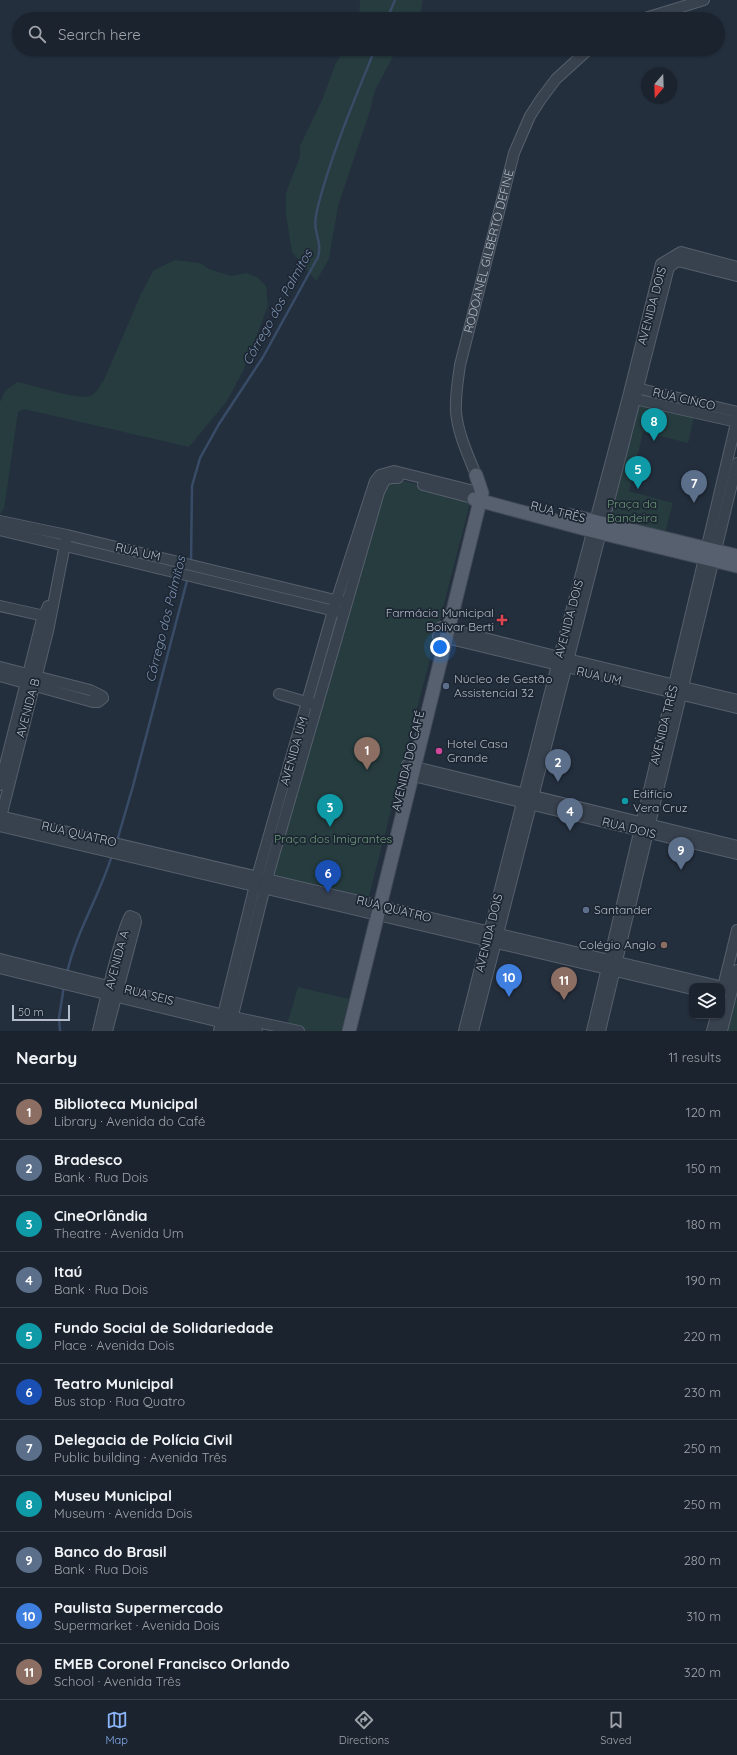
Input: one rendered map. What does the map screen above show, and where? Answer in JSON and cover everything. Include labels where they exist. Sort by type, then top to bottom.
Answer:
[{"type":"main road","name":"RODOANEL GILBERTO DEFINE","points":[[476,476],[477,496]]},
{"type":"main road","name":"RUA TRÊS","points":[[477,496],[710,554],[737,556]]},
{"type":"main road","name":"AVENIDA DO CAFÉ","points":[[349,1031],[376,910],[477,496]]},
{"type":"main road","name":"RUA TRÊS","points":[[710,554],[737,566]]},
{"type":"main road","name":"AVENIDA DO CAFÉ","points":[[342,1031],[376,910]]},
{"type":"street","points":[[665,12],[704,0]]},
{"type":"street","name":"RODOANEL GILBERTO DEFINE","points":[[476,476],[458,425],[456,411],[457,384],[460,365],[508,171],[522,133],[541,99],[556,79],[581,56]]},
{"type":"street","name":"AVENIDA DOIS","points":[[464,1031],[492,938],[634,387],[669,267],[672,261],[681,252],[704,263],[735,271]]},
{"type":"street","name":"RUA CINCO","points":[[634,387],[737,412]]},
{"type":"street","name":"RUA CINCO","points":[[632,398],[737,421]]},
{"type":"street","name":"AVENIDA TRÊS","points":[[600,1031],[612,965],[710,554],[737,421]]},
{"type":"street","name":"AVENIDA TRÊS","points":[[710,554],[737,464]]},
{"type":"street","name":"RUA TRÊS","points":[[383,478],[394,471],[477,496]]},
{"type":"street","name":"AVENIDA UM","points":[[226,1024],[307,703],[380,492],[383,478]]},
{"type":"street","name":"RUA UM","points":[[0,521],[66,540],[340,607]]},
{"type":"street","name":"RUA UM","points":[[0,530],[66,540]]},
{"type":"street","name":"AVENIDA B","points":[[0,785],[54,595],[66,540]]},
{"type":"street","points":[[0,606],[47,617]]},
{"type":"street","name":"AVENIDA UM","points":[[261,882],[317,705],[340,607]]},
{"type":"street","name":"RUA UM","points":[[444,633],[563,663],[678,689],[737,700]]},
{"type":"street","points":[[0,667],[31,679],[93,702],[98,702],[103,698],[90,690],[31,679],[0,676]]},
{"type":"street","name":"AVENIDA B","points":[[0,820],[31,679]]},
{"type":"street","name":"RUA UM","points":[[678,689],[737,708]]},
{"type":"street","points":[[279,694],[317,705]]},
{"type":"street","name":"RUA DOIS","points":[[410,771],[644,828],[737,854]]},
{"type":"street","name":"RUA QUATRO","points":[[0,820],[492,938],[727,992]]},
{"type":"street","name":"RUA DOIS","points":[[644,828],[737,846]]},
{"type":"street","name":"AVENIDA A","points":[[98,1031],[113,991],[136,920],[130,916],[127,919],[113,991],[107,1031]]},
{"type":"street","points":[[722,1031],[737,930]]},
{"type":"street","name":"AVENIDA DOIS","points":[[473,1031],[492,938]]},
{"type":"street","name":"RUA SEIS","points":[[0,959],[56,977]]},
{"type":"street","name":"AVENIDA TRÊS","points":[[592,1031],[612,965]]},
{"type":"street","name":"RUA QUATRO","points":[[612,965],[689,988]]},
{"type":"street","name":"RUA SEIS","points":[[0,968],[69,980],[113,991],[226,1024],[258,1031]]},
{"type":"street","points":[[727,992],[737,970]]},
{"type":"street","points":[[712,1031],[715,1019]]},
{"type":"street","name":"RUA SEIS","points":[[226,1024],[298,1031]]},
{"type":"green space","points":[[360,0],[423,0],[420,12],[359,12]]},
{"type":"green space","points":[[340,56],[393,56],[375,90],[370,111],[338,206],[329,259],[316,281],[292,252],[286,215],[286,193],[300,157],[300,146],[322,100],[336,63]]},
{"type":"green space","points":[[175,260],[200,263],[209,269],[231,276],[247,273],[258,278],[266,286],[268,306],[243,371],[227,401],[189,447],[24,409],[18,412],[4,509],[0,514],[0,402],[5,391],[17,382],[74,396],[83,397],[92,395],[104,380],[141,294],[153,271]]},
{"type":"green space","name":"Praça da Bandeira","points":[[636,399],[695,413],[688,443],[643,432],[629,491],[673,503],[664,537],[603,523]]},
{"type":"green space","name":"Praça dos Imigrantes","points":[[398,479],[471,499],[368,900],[270,877],[382,486]]},
{"type":"green space","points":[[298,987],[349,999],[341,1031],[299,1031],[286,1028]]},
{"type":"green space","points":[[730,998],[737,1000],[737,1031],[722,1031]]},
{"type":"waterway","name":"Córrego dos Palmitos","points":[[390,12],[395,0]]},
{"type":"waterway","name":"Córrego dos Palmitos","points":[[191,562],[192,486],[200,458],[219,424],[263,357],[318,257],[319,247],[315,224],[318,206],[351,107],[372,56]]},
{"type":"waterway","name":"Córrego dos Palmitos","points":[[117,841],[188,577]]},
{"type":"waterway","name":"Córrego dos Palmitos","points":[[67,973],[76,943],[112,855]]},
{"type":"waterway","name":"Córrego dos Palmitos","points":[[60,1031],[59,1018],[64,986]]},
{"type":"place","name":"Museu Municipal","points":[[654,441]]},
{"type":"place","name":"Fundo Social de Solidariedade","points":[[638,489]]},
{"type":"place","name":"Delegacia de Polícia Civil","points":[[694,503]]},
{"type":"place","name":"Farmácia Municipal Bolivar Berti","points":[[502,620]]},
{"type":"place","name":"Núcleo de Gestão Assistencial 32","points":[[446,686]]},
{"type":"place","name":"Hotel Casa Grande","points":[[439,751]]},
{"type":"place","name":"Biblioteca Municipal","points":[[367,770]]},
{"type":"place","name":"Bradesco","points":[[558,782]]},
{"type":"place","name":"Edifício Vera Cruz","points":[[625,801]]},
{"type":"place","name":"CineOrlândia","points":[[330,827]]},
{"type":"place","name":"Itaú","points":[[570,831]]},
{"type":"place","name":"Banco do Brasil","points":[[681,870]]},
{"type":"place","name":"Teatro Municipal","points":[[328,893]]},
{"type":"place","name":"Santander","points":[[586,910]]},
{"type":"place","name":"Colégio Anglo","points":[[664,945]]},
{"type":"place","name":"Paulista Supermercado","points":[[509,997]]},
{"type":"place","name":"EMEB Coronel Francisco Orlando","points":[[564,1000]]}]
